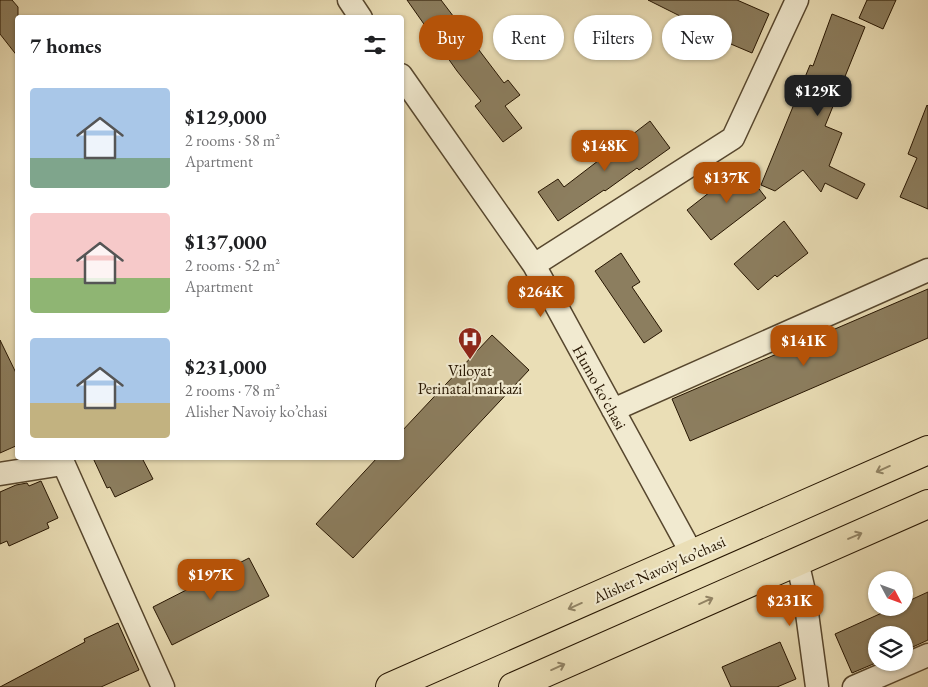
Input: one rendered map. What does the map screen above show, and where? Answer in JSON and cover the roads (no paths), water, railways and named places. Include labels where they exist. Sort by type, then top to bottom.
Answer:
[{"type":"main road","name":"Alisher Navoiy ko’chasi","points":[[390,687],[928,450]]},
{"type":"main road","points":[[514,687],[928,504]]},
{"type":"street","points":[[349,0],[359,15]]},
{"type":"street","points":[[534,266],[733,138],[797,0]]},
{"type":"street","name":"Humo ko'chasi","points":[[404,79],[534,266],[692,554]]},
{"type":"street","points":[[613,410],[928,270]]},
{"type":"street","points":[[0,474],[62,461],[163,687]]},
{"type":"street","points":[[797,561],[804,591],[817,687]]},
{"type":"street","points":[[854,687],[928,655]]},
{"type":"place","name":"Viloyat Perinatal markazi","points":[[470,360]]}]
